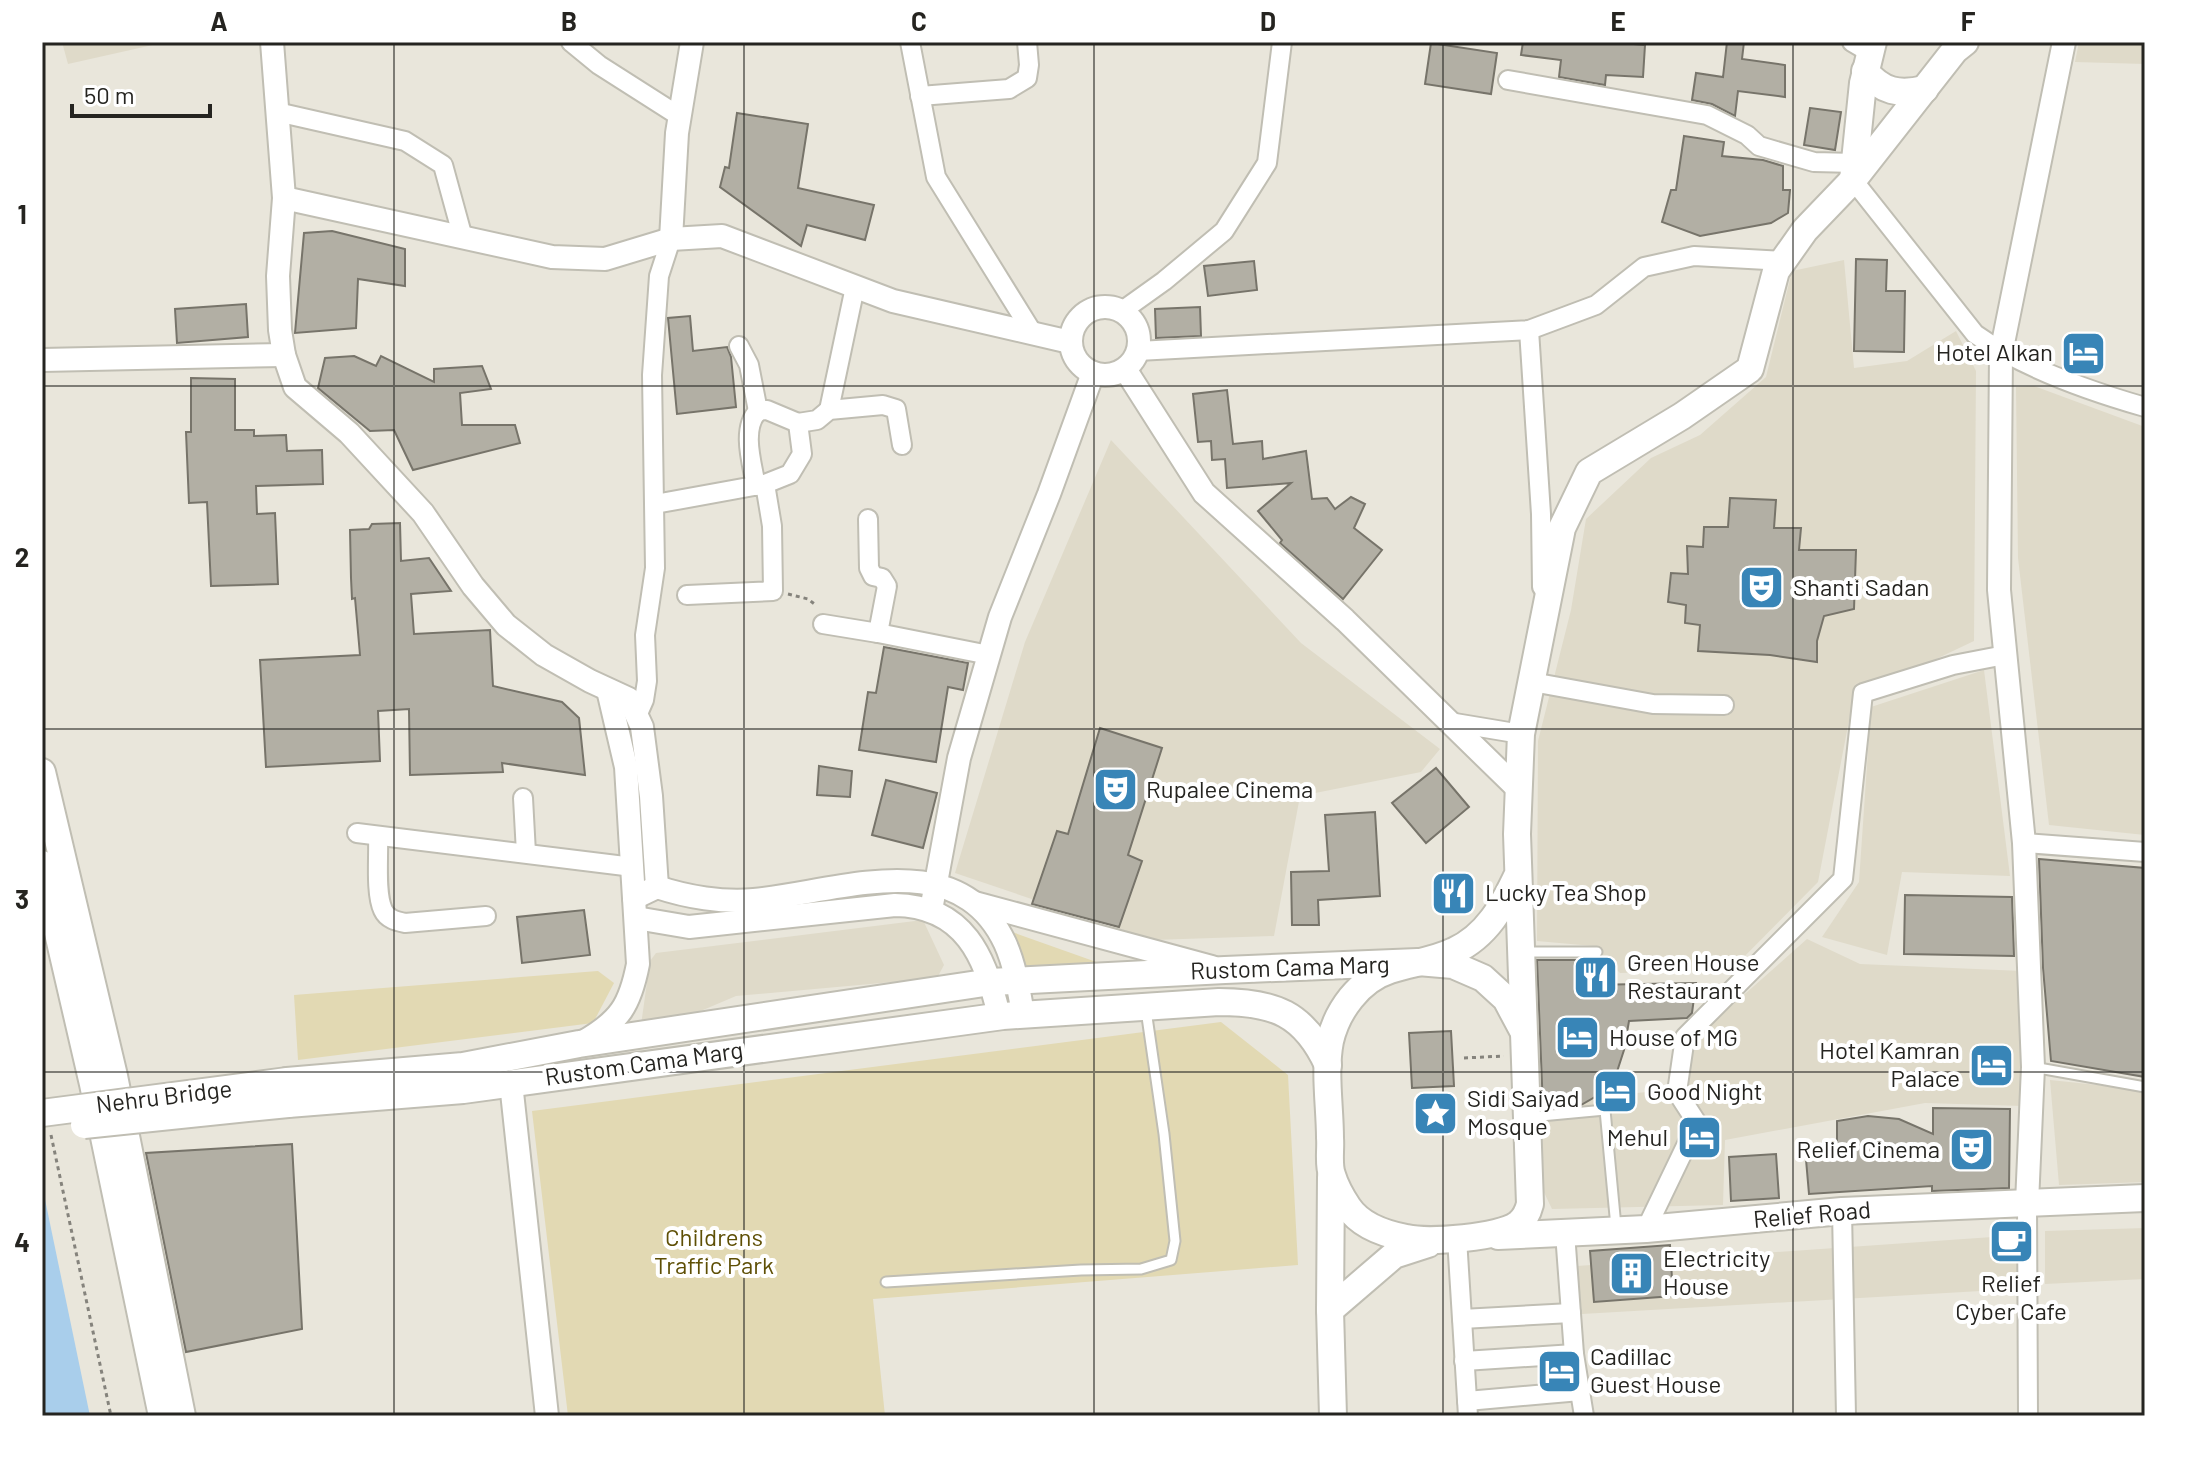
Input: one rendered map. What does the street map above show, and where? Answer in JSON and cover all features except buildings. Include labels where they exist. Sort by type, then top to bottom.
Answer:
[{"type":"main road","points":[[1330,1310],[1394,1255],[1412,1248],[1507,1231],[1518,1225],[1527,1213],[1532,1193],[1518,874],[1521,734],[1562,528],[1589,472],[1682,416],[1750,369],[1776,271],[1805,230],[1955,50],[1965,42]]},
{"type":"main road","points":[[1865,50],[1874,82],[1901,93],[1925,89]]},
{"type":"main road","points":[[1854,172],[1865,50]]},
{"type":"main road","points":[[42,772],[114,1076],[182,1416]]},
{"type":"main road","points":[[42,864],[93,1084],[162,1416]]},
{"type":"main road","points":[[1418,962],[1454,951],[1483,931],[1503,908],[1518,874]]},
{"type":"main road","name":"Rustom Cama Marg","points":[[1328,1065],[1336,1021],[1357,991],[1388,970],[1418,962]]},
{"type":"main road","name":"Rustom Cama Marg","points":[[287,1092],[463,1066],[579,1044],[1004,982],[1418,962],[1453,965],[1483,978],[1506,999],[1517,1017],[1525,1046]]},
{"type":"main road","name":"Rustom Cama Marg","points":[[287,1092],[463,1090],[1011,1015],[1247,1002],[1277,1009],[1301,1022],[1318,1043],[1328,1065]]},
{"type":"main road","points":[[1328,1065],[1333,1416]]},
{"type":"main road","name":"Nehru Bridge","points":[[44,1122],[287,1092]]},
{"type":"main road","points":[[1331,1174],[1349,1209],[1373,1228],[1408,1239],[1468,1238]]},
{"type":"main road","points":[[1532,1193],[1565,1233]]},
{"type":"main road","name":"Relief Road","points":[[1468,1238],[1646,1229],[1842,1211],[2145,1198]]},
{"type":"street","points":[[272,42],[284,198],[278,276],[280,330],[284,355],[295,387],[349,433],[423,513],[473,586],[506,625],[544,655],[629,699],[642,727],[651,796],[657,887]]},
{"type":"street","points":[[571,42],[599,65],[679,116]]},
{"type":"street","points":[[637,716],[647,681],[645,635],[655,568],[652,375],[659,276],[671,239],[679,116],[692,42]]},
{"type":"street","points":[[910,42],[936,177],[1034,335]]},
{"type":"street","points":[[920,96],[1009,89],[1027,78],[1027,42]]},
{"type":"street","points":[[1122,311],[1224,231],[1267,163],[1282,42]]},
{"type":"street","points":[[2028,1416],[2027,1203],[2033,1067],[2024,843],[1999,590],[2001,353],[2062,52],[2047,42]]},
{"type":"street","points":[[1508,80],[1707,115],[1747,135],[1759,146],[1854,172],[1975,334],[2001,353],[2115,399],[2145,407]]},
{"type":"street","points":[[277,112],[405,141],[443,165],[463,238]]},
{"type":"street","points":[[284,198],[552,257],[605,259],[671,239],[722,236],[893,301],[1070,342]]},
{"type":"street","points":[[1519,790],[1345,620],[1204,493],[1131,360],[1136,328],[1122,311],[1100,307],[1089,311],[1073,327],[1070,342],[1075,359],[1093,373],[1103,375],[1131,360],[1529,330],[1596,305],[1644,267],[1694,256],[1783,261]]},
{"type":"street","points":[[829,410],[855,287]]},
{"type":"street","points":[[1529,330],[1541,514],[1542,629]]},
{"type":"street","points":[[739,346],[749,365],[758,411]]},
{"type":"street","points":[[42,360],[284,355]]},
{"type":"street","points":[[931,910],[959,758],[1000,617],[1093,373]]},
{"type":"street","points":[[687,595],[773,591],[772,526],[749,445],[751,419],[758,411],[767,410],[798,423],[817,420],[829,410],[883,405],[896,409],[902,445]]},
{"type":"street","points":[[655,504],[760,485],[790,474],[802,454],[798,423]]},
{"type":"street","points":[[868,519],[869,568],[873,576],[882,578],[887,586],[878,633]]},
{"type":"street","points":[[823,624],[989,655]]},
{"type":"street","points":[[1646,1229],[1697,1123],[1677,1092],[1685,1037],[1843,879],[1863,693],[1953,665],[2005,655]]},
{"type":"street","points":[[1532,682],[1653,704],[1724,705]]},
{"type":"street","points":[[579,1044],[606,1030],[622,1013],[633,990],[638,964],[626,767],[608,690]]},
{"type":"street","points":[[1449,722],[1521,734]]},
{"type":"street","points":[[523,798],[526,853]]},
{"type":"street","points":[[357,833],[633,867]]},
{"type":"street","points":[[378,836],[383,911],[393,921],[405,923],[486,916]]},
{"type":"street","points":[[2024,843],[2145,852]]},
{"type":"street","points":[[657,887],[674,893],[732,901],[899,880],[936,883],[959,892],[974,903],[1005,942],[1004,982],[1011,1015]]},
{"type":"street","points":[[635,908],[657,887]]},
{"type":"street","points":[[974,903],[1225,970]]},
{"type":"street","points":[[635,908],[689,927],[916,905],[953,922],[970,940],[985,965],[1004,982]]},
{"type":"street","points":[[511,1083],[547,1416]]},
{"type":"street","points":[[1842,1211],[1846,1416]]},
{"type":"street","points":[[1565,1233],[1574,1354],[1584,1416]]},
{"type":"street","points":[[1468,1238],[1462,1319],[1467,1409],[1580,1391]]},
{"type":"street","points":[[1462,1319],[1571,1313]]},
{"type":"street","points":[[1464,1361],[1574,1354]]},
{"type":"lane","points":[[1523,952],[1597,952]]},
{"type":"lane","points":[[886,1282],[1141,1269],[1171,1260],[1175,1241],[1146,1006]]},
{"type":"lane","points":[[2033,1067],[2145,1087]]},
{"type":"lane","points":[[1528,1118],[1605,1110],[1616,1231]]},
{"type":"path","points":[[773,591],[815,602],[823,624]]},
{"type":"path","points":[[1464,1058],[1525,1046]]},
{"type":"path","points":[[44,1122],[111,1416]]},
{"type":"shaded area","points":[[62,42],[166,42],[68,64]]},
{"type":"shaded area","points":[[2079,42],[2145,42],[2145,64],[2075,62]]},
{"type":"shaded area","points":[[1844,260],[1854,368],[1907,361],[1956,331],[1976,371],[1974,641],[1915,669],[1856,684],[1818,882],[1731,970],[1620,973],[1593,946],[1537,941],[1538,741],[1571,610],[1586,519],[1651,458],[1700,435],[1766,377],[1792,271]]},
{"type":"shaded area","points":[[2034,386],[2145,427],[2145,835],[2049,825],[2018,558],[2016,387]]},
{"type":"shaded area","points":[[1111,440],[1301,643],[1440,749],[1421,772],[1300,796],[1274,936],[1153,940],[955,873],[1025,642]]},
{"type":"shaded area","points":[[1984,670],[2010,876],[1902,872],[1887,955],[1822,937],[1859,882],[1871,707]]},
{"type":"shaded area","points":[[923,920],[944,965],[937,978],[736,996],[696,1013],[641,1025],[650,961],[656,953]]},
{"type":"shaded area","points":[[1807,939],[1860,964],[2022,971],[2023,1106],[1925,1103],[1725,1140],[1723,1205],[1552,1209],[1539,1182],[1535,1109],[1576,1107],[1598,1097],[1686,1088],[1694,1039]]},
{"type":"shaded area","points":[[2050,1080],[2145,1090],[2145,1182],[2059,1185]]},
{"type":"shaded area","points":[[2145,1228],[2145,1279],[2045,1284],[2045,1231]]},
{"type":"shaded area","points":[[2021,1235],[2015,1289],[1582,1314],[1577,1266]]},
{"type":"green space","points":[[998,927],[1102,964],[1021,967]]},
{"type":"green space","points":[[598,971],[614,983],[593,1023],[298,1060],[294,995]]},
{"type":"green space","name":"Childrens Traffic Park","points":[[1221,1022],[1288,1075],[1298,1265],[873,1299],[885,1416],[568,1416],[532,1111]]},
{"type":"water","points":[[42,1185],[90,1416],[42,1416]]},
{"type":"place","name":"Hotel Alkan","points":[[2084,353]]},
{"type":"place","name":"Shanti Sadan","points":[[1762,588]]},
{"type":"place","name":"Rupalee Cinema","points":[[1115,790]]},
{"type":"place","name":"Lucky Tea Shop","points":[[1454,893]]},
{"type":"place","name":"Green House Restaurant","points":[[1596,977]]},
{"type":"place","name":"House of MG","points":[[1578,1038]]},
{"type":"place","name":"Hotel Kamran Palace","points":[[1991,1065]]},
{"type":"place","name":"Good Night","points":[[1616,1092]]},
{"type":"place","name":"Sidi Saiyad Mosque","points":[[1436,1113]]},
{"type":"place","name":"Mehul","points":[[1699,1138]]},
{"type":"place","name":"Relief Cinema","points":[[1971,1150]]},
{"type":"place","name":"Relief Cyber Cafe","points":[[2011,1242]]},
{"type":"place","name":"Electricity House","points":[[1632,1273]]},
{"type":"place","name":"Cadillac Guest House","points":[[1559,1371]]}]
